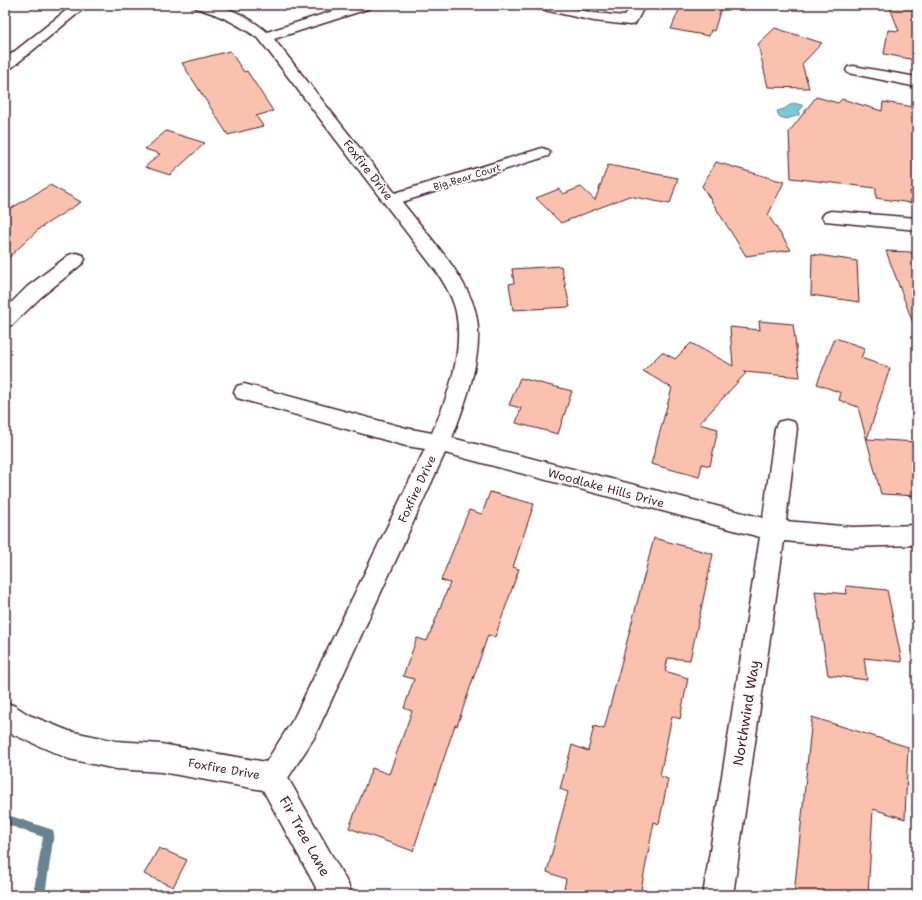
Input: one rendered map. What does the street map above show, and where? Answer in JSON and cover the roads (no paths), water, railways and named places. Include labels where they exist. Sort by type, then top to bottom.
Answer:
[{"type":"street","points":[[5,66],[81,5]]},
{"type":"street","name":"Foxfire Drive","points":[[5,715],[20,725],[68,745],[116,755],[161,758],[272,777],[304,728],[439,443],[456,401],[465,371],[468,341],[466,310],[454,284],[265,37],[236,17],[201,5]]},
{"type":"street","points":[[265,37],[366,5]]},
{"type":"street","points":[[540,5],[594,17],[630,21],[638,5]]},
{"type":"street","points":[[853,70],[917,82]]},
{"type":"street","name":"Big Bear Court","points":[[391,200],[542,153]]},
{"type":"street","points":[[831,217],[917,224]]},
{"type":"street","points":[[5,320],[34,292],[76,259]]},
{"type":"street","name":"Woodlake Hills Drive","points":[[244,392],[406,437],[439,443],[707,516],[774,530],[854,537],[917,534]]},
{"type":"street","points":[[774,530],[786,428]]},
{"type":"street","name":"Northwind Way","points":[[718,895],[774,530]]},
{"type":"street","name":"Fir Tree Lane","points":[[272,777],[337,895]]},
{"type":"water","points":[[793,103],[802,105],[803,107],[799,111],[799,115],[787,119],[779,117],[777,111],[784,109]]},
{"type":"waterway","points":[[5,819],[49,834],[39,895]]}]
